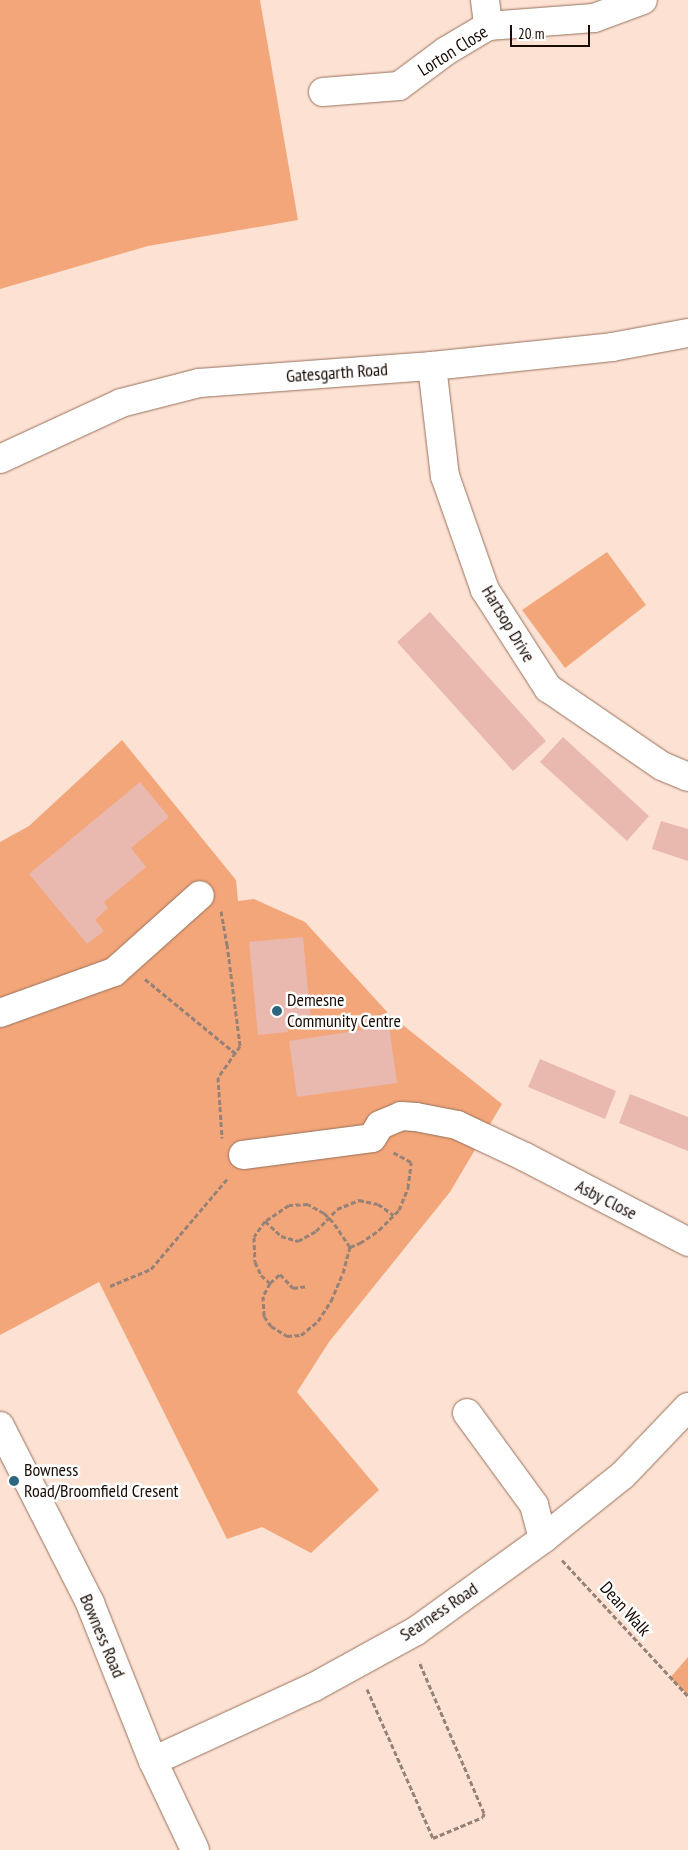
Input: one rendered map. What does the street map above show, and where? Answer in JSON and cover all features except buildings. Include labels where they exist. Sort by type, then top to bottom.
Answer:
[{"type":"street","name":"Lorton Close","points":[[323,92],[399,86],[446,51],[487,13],[594,18],[643,0]]},
{"type":"street","name":"Gatesgarth Road","points":[[0,459],[121,403],[199,383],[432,366],[612,347],[688,333]]},
{"type":"street","name":"Hartsop Drive","points":[[432,366],[445,476],[485,590],[548,688],[662,766],[688,777]]},
{"type":"street","points":[[0,1013],[114,972],[200,895]]},
{"type":"street","name":"Asby Close","points":[[372,1138],[380,1125],[401,1116],[416,1116],[457,1125],[525,1157],[688,1242]]},
{"type":"street","points":[[243,1155],[372,1138]]},
{"type":"street","name":"Searness Road","points":[[153,1761],[314,1687],[410,1634],[543,1539],[623,1475],[688,1407]]},
{"type":"street","points":[[467,1413],[534,1505],[543,1539]]},
{"type":"street","name":"Bowness Road","points":[[0,1426],[90,1603],[153,1761],[195,1850]]},
{"type":"path","points":[[110,1286],[151,1269],[233,1172],[246,1165],[241,1143],[222,1139],[218,1076],[240,1046],[221,912],[200,895]]},
{"type":"path","points":[[127,961],[235,1053]]},
{"type":"path","points":[[350,1247],[360,1243],[379,1230],[399,1210],[408,1188],[411,1162],[372,1138]]},
{"type":"path","points":[[265,1221],[281,1236],[298,1241],[316,1231],[337,1209],[359,1200],[378,1204],[394,1215]]},
{"type":"path","points":[[270,1283],[261,1275],[255,1262],[254,1237],[265,1221],[289,1205],[308,1204],[329,1217],[350,1247]]},
{"type":"path","points":[[308,1286],[293,1288],[280,1274],[270,1283],[263,1296],[264,1316],[271,1326],[287,1336],[301,1335],[318,1321],[331,1301],[343,1273],[350,1247]]},
{"type":"path","name":"Dean Walk","points":[[543,1539],[688,1696]]},
{"type":"path","points":[[356,1664],[433,1838],[483,1817],[484,1813],[410,1634]]},
{"type":"shaded area","points":[[0,0],[260,0],[298,220],[148,246],[0,289]]},
{"type":"shaded area","points":[[607,552],[646,605],[565,668],[522,610]]},
{"type":"shaded area","points":[[122,740],[236,880],[238,901],[254,899],[305,922],[389,1014],[502,1104],[450,1192],[329,1342],[297,1392],[379,1490],[311,1553],[262,1527],[227,1539],[99,1282],[0,1335],[0,842],[29,826]]},
{"type":"shaded area","points":[[688,1657],[688,1695],[670,1678]]},
{"type":"place","name":"Demesne Community Centre","points":[[277,1011]]},
{"type":"place","name":"Bowness Road/Broomfield Cresent","points":[[14,1481]]}]
